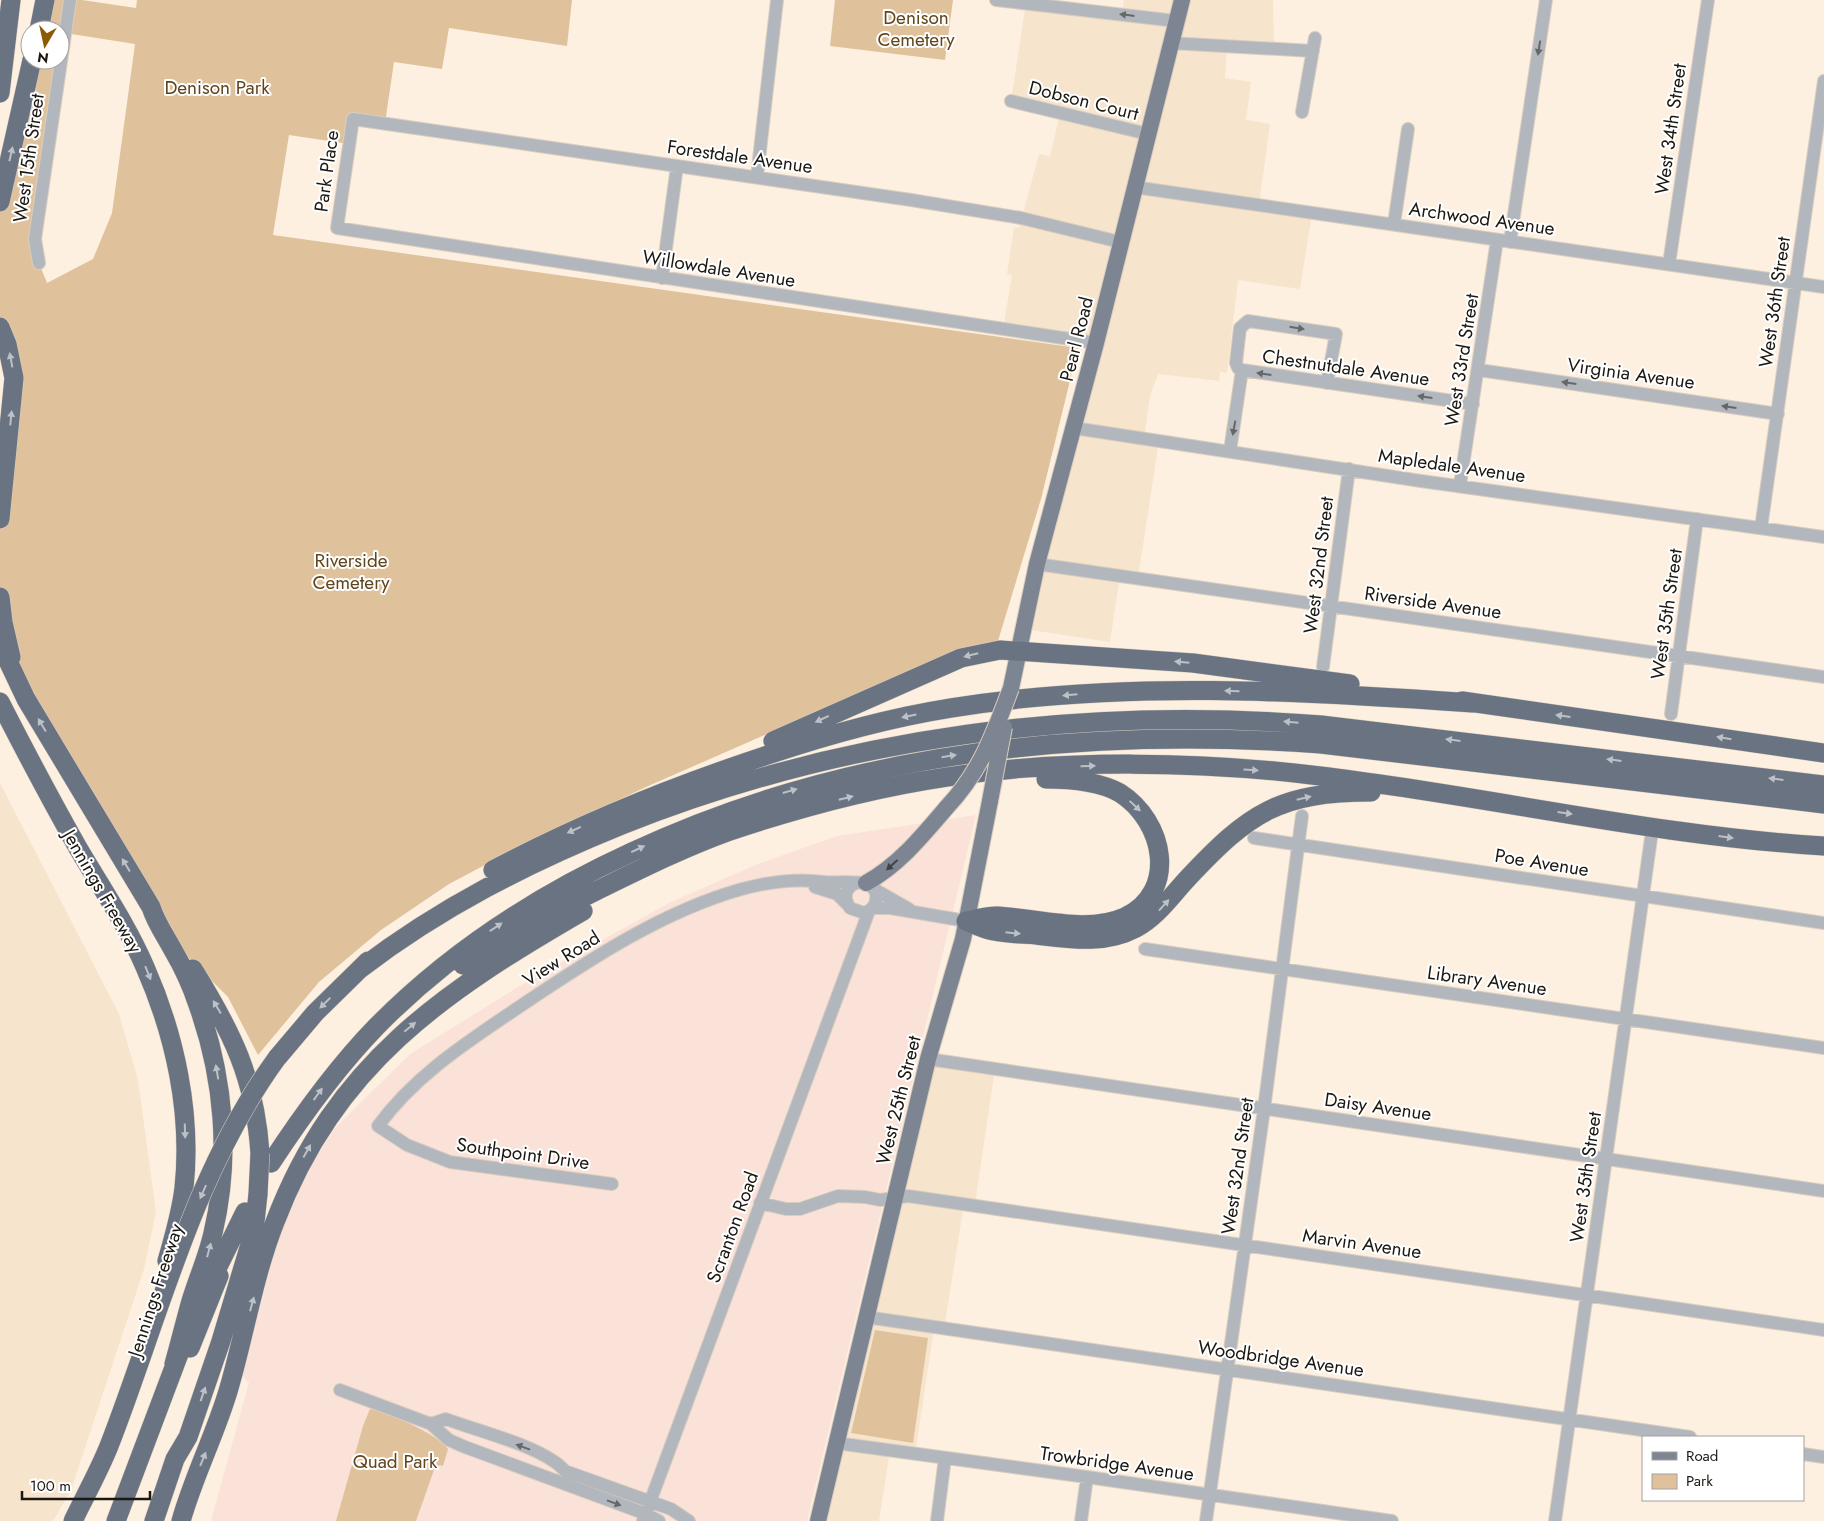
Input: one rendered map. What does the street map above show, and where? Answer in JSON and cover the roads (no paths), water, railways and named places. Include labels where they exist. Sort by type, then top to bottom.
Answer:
[{"type":"highway","points":[[0,93],[11,0]]},
{"type":"highway","points":[[41,20],[46,0]]},
{"type":"highway","points":[[0,202],[30,70]]},
{"type":"highway","points":[[0,327],[7,344],[14,378],[0,519]]},
{"type":"highway","points":[[0,597],[3,622],[15,675]]},
{"type":"highway","name":"Jennings Freeway","points":[[0,644],[26,699],[151,906],[156,922],[174,951],[198,1003],[217,1069],[222,1116],[221,1175],[214,1231],[174,1364]]},
{"type":"highway","points":[[73,1521],[103,1449],[201,1196],[239,1118],[277,1058],[315,1013],[360,969],[435,904],[538,846],[961,658],[998,650],[1019,650],[1193,663],[1416,693],[1473,703],[1824,753]]},
{"type":"highway","points":[[672,787],[799,744],[856,728],[912,715],[988,702],[1096,693],[1225,690],[1324,693],[1473,703]]},
{"type":"highway","name":"Jennings Freeway","points":[[0,702],[39,778],[128,932],[145,966],[170,1035],[178,1069],[184,1118],[184,1188],[177,1226],[167,1264],[103,1449]]},
{"type":"highway","points":[[0,713],[39,778]]},
{"type":"highway","points":[[360,969],[430,919],[481,890],[576,844],[648,815],[756,779],[821,762],[888,746],[960,734],[1102,720],[1271,721],[1322,725],[1824,785]]},
{"type":"highway","points":[[154,1521],[176,1459],[188,1437],[226,1324],[254,1231],[260,1174],[266,1158],[327,1081],[378,1025],[416,990],[472,944],[538,901],[609,862],[711,818],[791,791],[877,769],[952,756],[1041,744],[1099,740],[1187,738],[1264,740],[1330,746],[1824,804]]},
{"type":"highway","points":[[378,1025],[466,963],[587,895],[693,846],[728,832],[809,808],[884,789],[950,776],[1026,769],[1161,765],[1318,776],[1762,842],[1824,846]]},
{"type":"highway","points":[[884,789],[976,779],[1048,779],[1085,782],[1118,792],[1135,804],[1147,817],[1155,832],[1159,847],[1159,865],[1156,880],[1146,900],[1126,916],[1097,924],[994,916],[966,921]]},
{"type":"highway","points":[[966,921],[993,931],[1079,940],[1097,940],[1124,934],[1150,919],[1235,830],[1265,811],[1306,797],[1330,793],[1373,792],[1517,806]]},
{"type":"highway","points":[[181,1521],[222,1411],[267,1246],[296,1170],[323,1123],[371,1064],[400,1036],[455,992],[486,969],[544,933],[646,878],[713,846],[809,808]]},
{"type":"highway","points":[[151,906],[196,973],[235,1042],[246,1070],[266,1158]]},
{"type":"highway","points":[[116,1521],[174,1364],[221,1259],[245,1212]]},
{"type":"highway","points":[[127,1521],[198,1326],[220,1274],[221,1259]]},
{"type":"highway","points":[[171,1521],[187,1463],[188,1437]]},
{"type":"highway","points":[[65,1521],[103,1449]]},
{"type":"highway","points":[[82,1521],[103,1449]]},
{"type":"main road","name":"Pearl Road","points":[[1013,681],[1037,564],[1096,343],[1182,0]]},
{"type":"main road","name":"West 25th Street","points":[[818,1521],[928,1059],[962,941],[1013,681]]},
{"type":"main road","points":[[865,885],[882,874],[910,849],[966,786],[982,760],[1013,681]]},
{"type":"street","name":"West 15th Street","points":[[39,263],[35,239],[70,0]]},
{"type":"street","points":[[757,177],[777,0]]},
{"type":"street","points":[[996,0],[1176,21]]},
{"type":"street","name":"West 33rd Street","points":[[1460,485],[1546,0]]},
{"type":"street","name":"West 34th Street","points":[[1669,264],[1708,0]]},
{"type":"street","points":[[1170,43],[1314,44],[1302,112]]},
{"type":"street","name":"West 36th Street","points":[[1761,528],[1824,81]]},
{"type":"street","name":"Dobson Court","points":[[1011,101],[1148,134]]},
{"type":"street","name":"Forestdale Avenue","points":[[353,119],[757,177],[1021,218],[1120,242]]},
{"type":"street","name":"Park Place","points":[[337,228],[353,119]]},
{"type":"street","points":[[1394,224],[1408,129]]},
{"type":"street","points":[[662,278],[677,166]]},
{"type":"street","name":"Archwood Avenue","points":[[1134,187],[1824,287]]},
{"type":"street","name":"Willowdale Avenue","points":[[337,228],[1096,343]]},
{"type":"street","points":[[1230,451],[1242,370],[1238,368],[1236,363],[1240,328],[1248,321],[1336,334],[1327,382]]},
{"type":"street","name":"Chestnutdale Avenue","points":[[1242,370],[1474,404]]},
{"type":"street","name":"Virginia Avenue","points":[[1479,370],[1778,414]]},
{"type":"street","name":"Mapledale Avenue","points":[[1074,428],[1824,537]]},
{"type":"street","name":"West 32nd Street","points":[[1323,667],[1349,469]]},
{"type":"street","name":"West 35th Street","points":[[1671,714],[1698,519]]},
{"type":"street","name":"Riverside Avenue","points":[[1037,564],[1824,678]]},
{"type":"street","name":"West 32nd Street","points":[[1206,1521],[1208,1496],[1264,1109],[1302,816]]},
{"type":"street","name":"Poe Avenue","points":[[1254,838],[1824,923]]},
{"type":"street","name":"West 35th Street","points":[[1555,1521],[1651,838]]},
{"type":"street","name":"View Road","points":[[378,1126],[396,1104],[439,1062],[602,953],[683,912],[740,889],[771,882],[810,880],[865,885]]},
{"type":"street","name":"View Road","points":[[798,882],[828,890],[848,906]]},
{"type":"street","points":[[865,885],[846,894],[848,906],[859,913],[871,910],[916,913],[966,921]]},
{"type":"street","points":[[865,885],[916,913]]},
{"type":"street","points":[[865,885],[877,899],[871,910]]},
{"type":"street","name":"Scranton Road","points":[[848,906],[854,925],[854,946]]},
{"type":"street","name":"Scranton Road","points":[[644,1518],[834,1008],[854,946],[871,910]]},
{"type":"street","name":"Library Avenue","points":[[1145,949],[1824,1048]]},
{"type":"street","name":"Daisy Avenue","points":[[928,1059],[1824,1191]]},
{"type":"street","name":"Southpoint Drive","points":[[378,1126],[407,1146],[450,1162],[612,1184]]},
{"type":"street","points":[[760,1203],[786,1209],[800,1209],[838,1196],[865,1197],[880,1200],[894,1198]]},
{"type":"street","name":"Marvin Avenue","points":[[894,1198],[908,1196],[975,1204],[1245,1246],[1587,1294],[1824,1330]]},
{"type":"street","name":"Woodbridge Avenue","points":[[866,1318],[1683,1436]]},
{"type":"street","points":[[340,1390],[431,1424],[441,1434],[457,1443],[563,1477],[594,1482],[671,1509],[689,1521]]},
{"type":"street","points":[[431,1424],[446,1419],[537,1452],[557,1461],[563,1477],[590,1494],[644,1518],[659,1521]]},
{"type":"street","name":"Trowbridge Avenue","points":[[836,1444],[1087,1477],[1334,1517],[1392,1521]]},
{"type":"street","points":[[1804,1454],[1824,1457]]},
{"type":"street","points":[[937,1521],[945,1458]]},
{"type":"street","points":[[1081,1521],[1087,1477]]},
{"type":"street","points":[[590,1494],[594,1482]]},
{"type":"park label","name":"Denison Cemetery","points":[[916,28]]},
{"type":"park label","name":"Denison Park","points":[[217,87]]},
{"type":"park label","name":"Riverside Cemetery","points":[[351,571]]},
{"type":"park label","name":"Quad Park","points":[[395,1461]]}]
